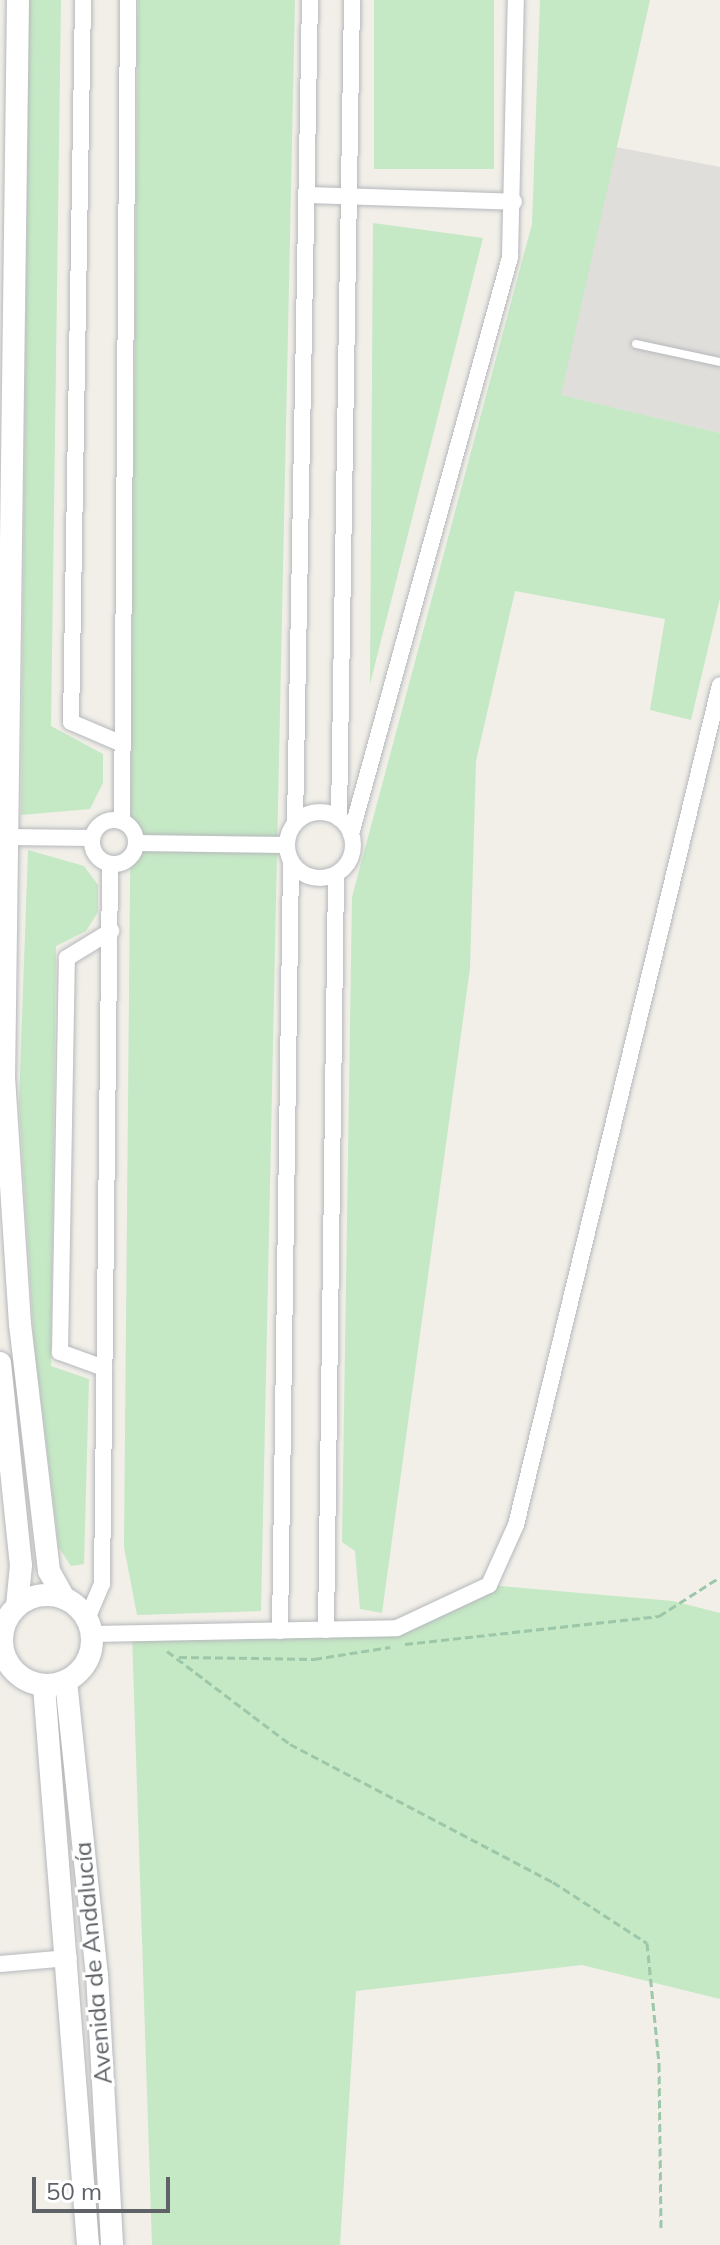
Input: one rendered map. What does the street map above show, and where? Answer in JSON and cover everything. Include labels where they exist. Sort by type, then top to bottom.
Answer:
[{"type":"street","points":[[18,0],[4,1077],[20,1324],[49,1571],[64,1598],[90,1627],[132,1634],[397,1628],[489,1585],[516,1525],[720,685]]},
{"type":"street","points":[[83,0],[71,722],[120,743]]},
{"type":"street","points":[[128,0],[120,743],[122,821],[136,843]]},
{"type":"street","points":[[280,1631],[291,862],[286,845],[295,823],[310,0]]},
{"type":"street","points":[[351,834],[339,818],[352,0]]},
{"type":"street","points":[[326,1630],[336,875],[351,858],[351,834],[510,257],[514,202],[516,0]]},
{"type":"street","points":[[308,195],[514,202]]},
{"type":"street","points":[[295,823],[311,813],[339,818]]},
{"type":"street","points":[[110,864],[96,855],[92,838],[98,826],[122,821]]},
{"type":"street","points":[[6,837],[92,838]]},
{"type":"street","points":[[136,843],[286,845]]},
{"type":"street","points":[[110,864],[129,858],[136,843]]},
{"type":"street","points":[[291,862],[313,878],[336,875]]},
{"type":"street","points":[[0,1363],[21,1565],[17,1606],[1,1649],[17,1674],[44,1686],[66,1681],[87,1662],[90,1627],[102,1597],[110,864]]},
{"type":"street","points":[[104,1368],[60,1352],[60,1336],[67,958],[111,931]]},
{"type":"street","points":[[17,1606],[39,1595],[64,1598]]},
{"type":"street","name":"Avenida de Andalucía","points":[[66,1681],[97,1975],[112,2245]]},
{"type":"street","name":"Avenida de Andalucía","points":[[44,1686],[69,1958],[88,2245]]},
{"type":"street","points":[[0,1964],[69,1958]]},
{"type":"lane","points":[[636,344],[720,362]]},
{"type":"path","points":[[179,1657],[314,1659],[478,1632],[659,1616],[720,1577]]},
{"type":"path","points":[[132,1634],[179,1657],[290,1744],[553,1882],[647,1943],[659,2064],[661,2228]]},
{"type":"shaded area","points":[[616,147],[720,167],[720,433],[560,395]]},
{"type":"green space","points":[[29,0],[61,0],[51,726],[103,754],[103,783],[90,809],[21,815]]},
{"type":"green space","points":[[138,0],[295,0],[261,1611],[137,1615],[124,1547]]},
{"type":"green space","points":[[374,0],[494,0],[494,169],[374,169]]},
{"type":"green space","points":[[540,0],[650,0],[561,395],[720,433],[720,598],[691,720],[650,710],[665,619],[515,591],[476,761],[470,968],[382,1613],[360,1609],[355,1551],[342,1542],[352,897],[532,224]]},
{"type":"green space","points":[[373,223],[483,238],[370,684]]},
{"type":"green space","points":[[28,850],[84,866],[98,885],[98,912],[86,931],[56,946],[51,1366],[89,1379],[84,1564],[71,1566],[59,1548],[34,1342],[19,1103]]},
{"type":"green space","points":[[489,1585],[673,1601],[720,1613],[720,1999],[582,1965],[356,1991],[340,2245],[152,2245],[132,1634],[396,1628]]}]
